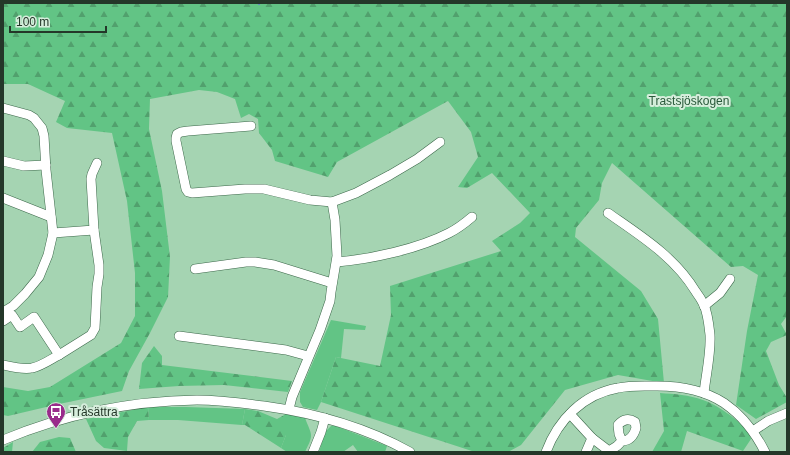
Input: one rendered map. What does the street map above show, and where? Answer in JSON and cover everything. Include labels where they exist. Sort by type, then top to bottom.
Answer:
[{"type":"street","points":[[3,108],[29,115],[34,118],[42,128],[53,233],[48,254],[39,277],[13,306],[3,312]]},
{"type":"street","points":[[251,126],[188,131],[177,134],[176,141],[186,189],[188,192],[192,193],[245,188],[264,189],[310,200],[332,202],[356,193],[417,159],[440,142]]},
{"type":"street","points":[[3,161],[24,166],[46,165]]},
{"type":"street","points":[[3,365],[19,368],[31,368],[38,366],[59,355],[90,335],[95,328],[99,265],[94,230],[91,179],[98,163]]},
{"type":"street","points":[[3,198],[51,217]]},
{"type":"street","points":[[289,409],[292,397],[308,356],[320,330],[331,296],[336,262],[335,220],[332,202]]},
{"type":"street","points":[[608,213],[653,245],[682,271],[690,281],[704,306],[710,336],[704,393]]},
{"type":"street","points":[[336,262],[384,254],[423,243],[450,232],[472,218]]},
{"type":"street","points":[[53,233],[94,230]]},
{"type":"street","points":[[195,269],[255,262],[274,265],[332,283]]},
{"type":"street","points":[[704,306],[720,293],[730,279]]},
{"type":"street","points":[[3,321],[12,315],[20,327],[34,317],[59,355]]},
{"type":"street","points":[[180,336],[286,350],[308,356]]},
{"type":"street","points":[[546,452],[550,440],[556,431],[577,406],[592,397],[609,390],[628,386],[676,387],[704,393],[724,403],[745,421],[753,431],[765,452]]},
{"type":"street","points":[[3,440],[22,432],[76,415],[109,408],[164,401],[205,400],[226,401],[289,409],[353,427],[410,452]]},
{"type":"street","points":[[753,431],[768,421],[787,413]]},
{"type":"street","points":[[570,414],[592,438],[609,451],[622,441]]},
{"type":"street","points":[[313,452],[321,432],[324,418]]},
{"type":"street","points":[[586,452],[592,438]]},
{"type":"green space","name":"Trastsjöskogen","points":[[3,3],[787,3],[787,316],[781,324],[787,335],[771,342],[766,351],[779,385],[787,398],[787,402],[756,419],[736,405],[747,331],[758,275],[743,266],[731,267],[612,163],[602,183],[599,200],[576,228],[575,237],[641,291],[658,319],[664,383],[618,375],[565,390],[521,445],[508,452],[475,452],[321,402],[336,357],[380,366],[391,315],[390,286],[501,251],[492,241],[520,223],[530,213],[492,173],[467,188],[458,187],[478,157],[471,132],[448,101],[337,162],[328,177],[275,161],[272,150],[259,133],[258,119],[249,114],[241,118],[235,99],[217,92],[199,90],[150,99],[149,129],[162,191],[170,257],[168,297],[129,371],[122,391],[8,416],[3,415],[3,387],[28,391],[50,387],[121,343],[135,316],[135,273],[127,201],[112,133],[67,128],[56,122],[65,101],[28,84],[3,84]]},
{"type":"green space","points":[[331,320],[366,326],[365,330],[344,329],[341,358],[336,357],[317,410],[303,407],[300,402],[300,392]]},
{"type":"green space","points":[[154,346],[162,356],[162,365],[292,381],[288,392],[224,385],[139,389],[142,363]]},
{"type":"green space","points":[[660,393],[692,397],[714,405],[739,422],[748,432],[751,439],[743,451],[687,431],[681,452],[652,452],[664,431]]},
{"type":"green space","points":[[148,407],[245,409],[242,425],[178,420],[149,420]]},
{"type":"green space","points":[[148,407],[149,420],[137,421],[128,437],[127,451],[104,448],[96,441],[86,419]]},
{"type":"green space","points":[[245,409],[258,411],[277,419],[286,414],[286,435],[281,448],[245,425],[242,425]]},
{"type":"green space","points":[[286,414],[305,418],[311,438],[305,452],[287,452],[281,448],[286,435]]},
{"type":"green space","points":[[331,426],[336,426],[387,446],[385,452],[358,452],[353,445],[343,452],[319,452],[325,432]]},
{"type":"green space","points":[[59,437],[70,438],[76,452],[32,452],[40,442]]},
{"type":"green space","points":[[13,442],[12,452],[3,452],[3,448]]},
{"type":"place","name":"Tråsättra","points":[[56,429]]}]
